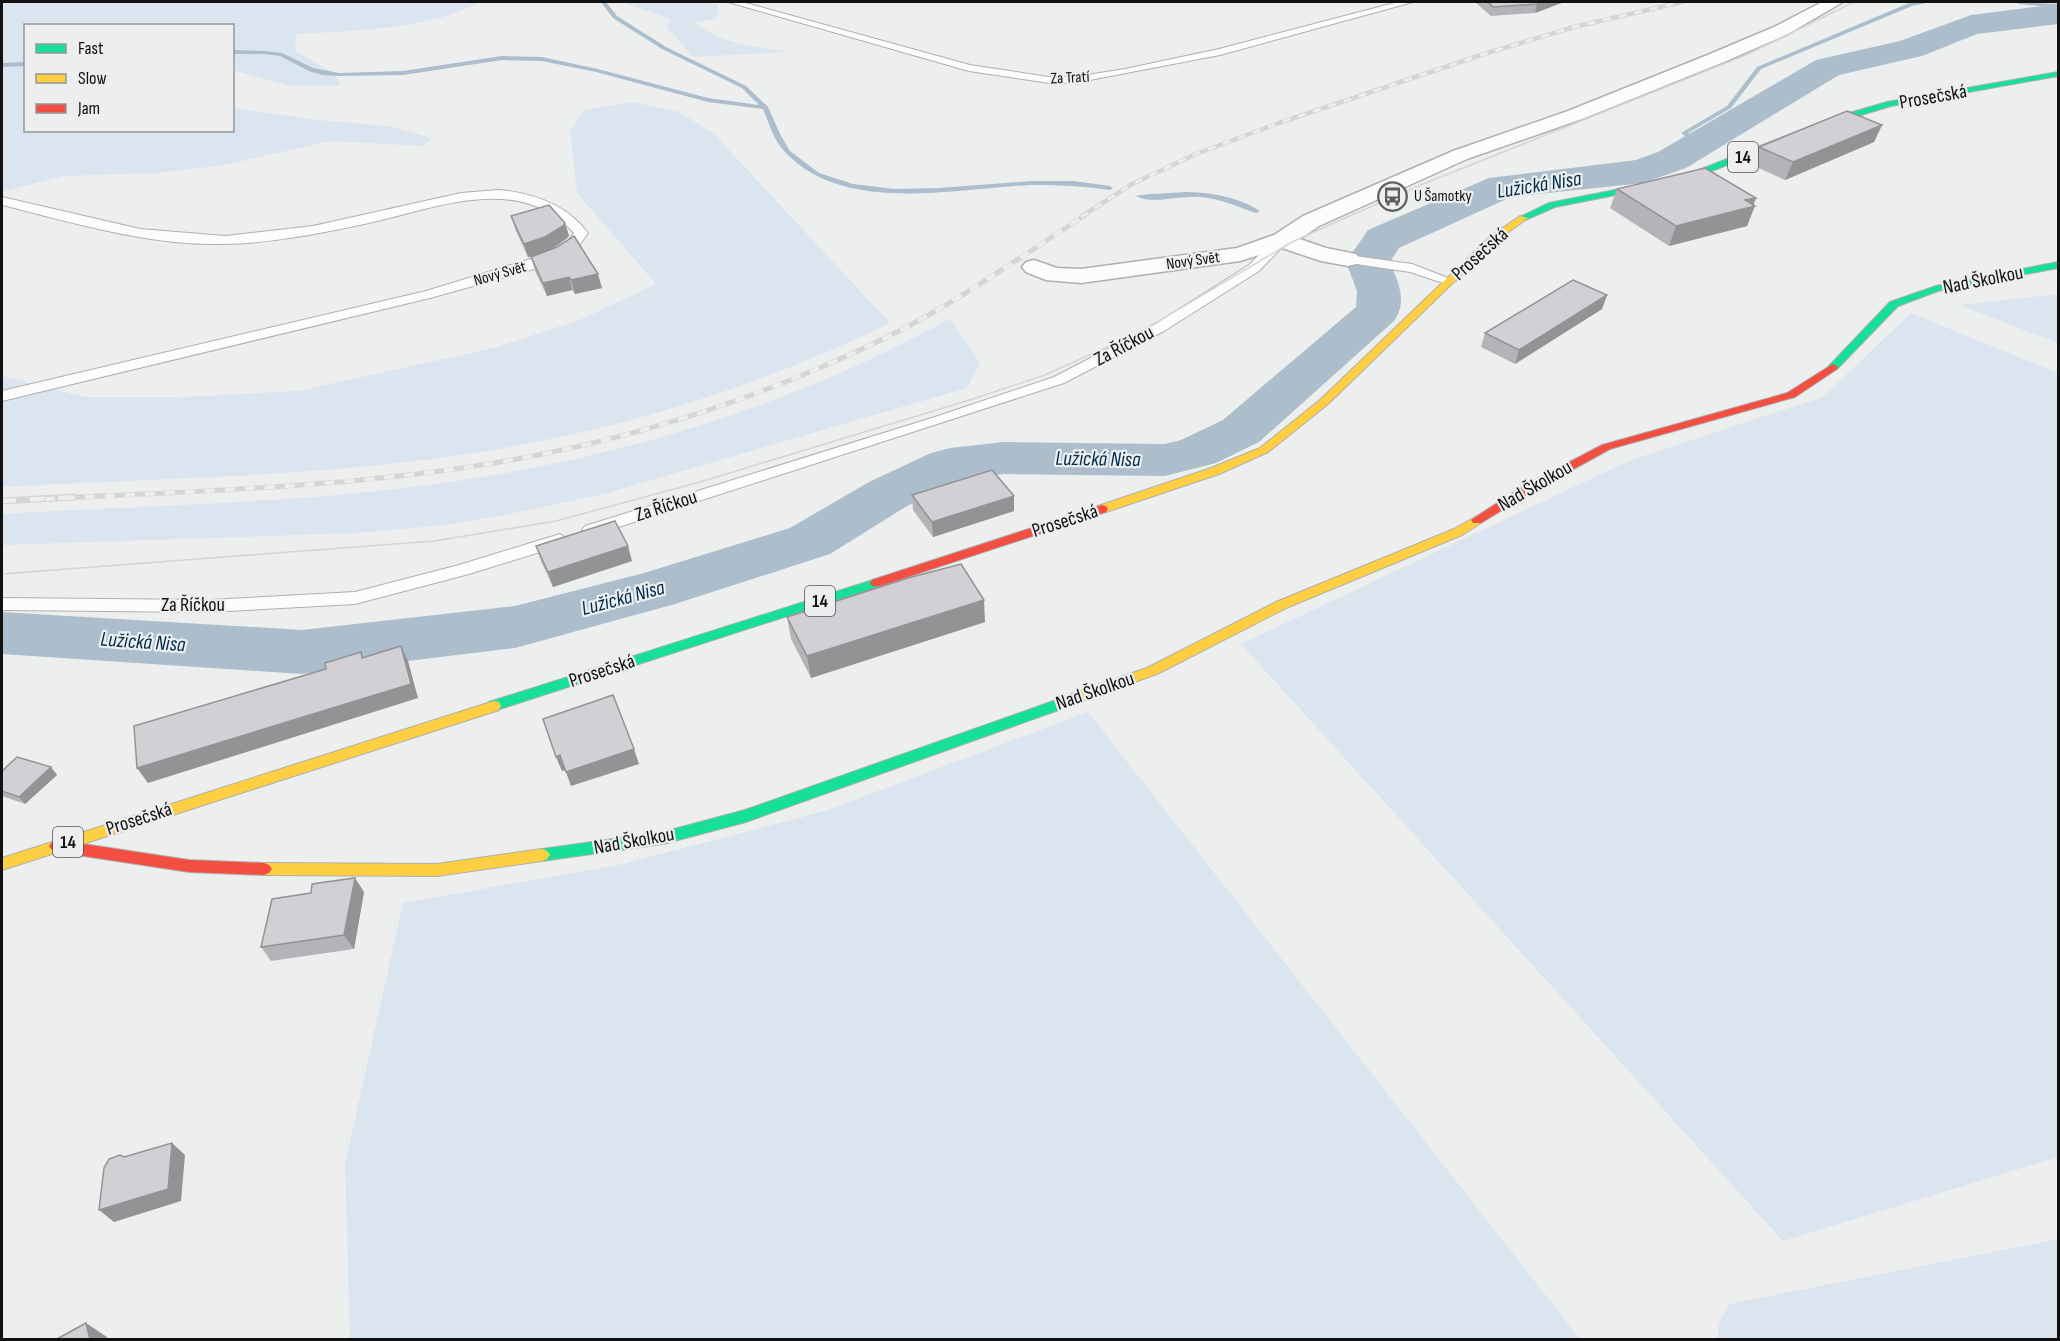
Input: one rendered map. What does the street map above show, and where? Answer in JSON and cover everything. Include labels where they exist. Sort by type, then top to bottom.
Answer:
[{"type":"main road","name":"Prosečská","points":[[2,864],[824,600],[1215,471],[1264,450],[1287,434],[1324,402],[1494,238],[1516,221],[1552,205],[1683,179],[1832,121],[1890,104],[2058,74]]},
{"type":"main road","name":"Nad Školkou","points":[[57,846],[189,866],[304,872],[437,870],[663,838],[746,816],[897,760],[1152,671],[1281,605],[1458,532],[1526,490],[1606,447],[1791,395],[1834,366],[1894,304],[1936,288],[2058,265]]},
{"type":"street","points":[[1282,240],[1311,221],[1460,155],[1575,116],[1718,58],[1780,31],[1834,2]]},
{"type":"street","points":[[1282,240],[1348,259]]},
{"type":"street","name":"Nový Svět","points":[[1034,267],[1054,274],[1081,276],[1240,254],[1282,240]]},
{"type":"lane","name":"Za Tratí","points":[[733,2],[969,68],[1050,80],[1074,80],[1188,60],[1408,2]]},
{"type":"lane","name":"Nový Svět","points":[[2,201],[125,229],[223,240],[272,237],[352,223],[458,198],[498,194],[544,203],[572,221],[581,233],[573,244],[555,256],[441,291],[2,396]]},
{"type":"lane","name":"Za Říčkou","points":[[2,604],[209,606],[355,598],[463,570],[941,420],[1059,380],[1169,322],[1254,268],[1282,240]]},
{"type":"lane","points":[[1348,259],[1412,268],[1449,281]]},
{"type":"shaded area","points":[[2,2],[480,2],[461,11],[415,23],[366,30],[296,34],[295,51],[334,73],[340,85],[290,86],[234,70],[234,24],[24,24],[24,132],[234,132],[234,108],[317,120],[387,126],[432,138],[424,146],[330,141],[224,165],[158,173],[63,176],[2,192]]},
{"type":"shaded area","points":[[621,2],[709,2],[718,5],[719,13],[714,19],[694,22],[704,29],[726,40],[787,52],[693,57],[667,27],[671,19]]},
{"type":"shaded area","points":[[632,102],[679,112],[714,134],[890,323],[803,362],[714,395],[624,422],[531,443],[401,463],[335,469],[2,487],[2,376],[85,397],[182,397],[298,391],[494,348],[582,319],[656,284],[577,193],[570,131],[585,110]]},
{"type":"shaded area","points":[[2058,294],[2058,343],[1959,305]]},
{"type":"shaded area","points":[[1911,313],[2058,373],[2058,1157],[1783,1241],[1241,644],[1631,460],[1823,397]]},
{"type":"shaded area","points":[[950,319],[980,363],[967,388],[604,494],[504,515],[436,526],[356,533],[2,545],[2,514],[253,501],[404,488],[547,465],[617,449],[753,408],[819,382]]},
{"type":"shaded area","points":[[1088,712],[1580,1339],[350,1339],[345,1164],[403,903],[623,864],[825,811]]},
{"type":"shaded area","points":[[2058,1239],[2058,1339],[1718,1339],[1718,1324],[1730,1304]]},
{"type":"building","points":[[1488,2],[1543,2],[1493,7]]},
{"type":"building","points":[[1847,111],[1882,125],[1793,162],[1759,147]]},
{"type":"building","points":[[1705,168],[1756,198],[1745,200],[1755,206],[1676,226],[1617,189]]},
{"type":"building","points":[[549,205],[565,223],[545,237],[524,244],[511,216]]},
{"type":"building","points":[[574,236],[598,274],[543,283],[531,257],[557,247]]},
{"type":"building","points":[[1573,280],[1607,295],[1519,350],[1485,333]]},
{"type":"building","points":[[992,470],[1014,496],[932,522],[912,495]]},
{"type":"building","points":[[615,521],[628,546],[548,572],[536,546]]},
{"type":"building","points":[[961,564],[984,600],[807,656],[787,617],[908,578]]},
{"type":"building","points":[[401,646],[411,684],[137,768],[134,726],[326,669],[325,663],[361,652],[362,658]]},
{"type":"building","points":[[613,695],[634,749],[566,772],[560,755],[556,757],[543,719]]},
{"type":"building","points":[[17,757],[51,767],[19,797],[2,791],[2,771]]},
{"type":"building","points":[[355,878],[344,935],[261,947],[272,899],[311,893],[312,884]]},
{"type":"building","points":[[172,1143],[168,1189],[99,1210],[104,1168],[109,1159]]},
{"type":"building","points":[[86,1323],[90,1340],[55,1340]]},
{"type":"waterway","points":[[604,2],[615,17],[664,48],[744,87],[765,107]]},
{"type":"waterway","points":[[1700,144],[1684,133],[1729,107],[1759,68],[1911,4],[1928,2]]},
{"type":"waterway","points":[[2019,2],[2058,6]]},
{"type":"waterway","name":"Lužická Nisa","points":[[2,633],[302,652],[515,627],[655,590],[810,541],[888,494],[950,464],[1004,458],[1165,460],[1198,452],[1241,431],[1378,311],[1379,291],[1368,262],[1383,239],[1503,186],[1643,171],[1672,160],[1828,67],[1910,49],[1971,25],[2058,14]]},
{"type":"waterway","points":[[234,52],[276,54],[315,71],[339,75],[403,73],[502,58],[542,59],[598,71],[680,94],[736,105],[765,107]]},
{"type":"waterway","points":[[2,65],[24,64]]},
{"type":"waterway","points":[[765,107],[788,152],[816,174],[852,186],[894,191],[1031,183],[1073,183],[1110,188]]},
{"type":"waterway","points":[[1139,196],[1208,195],[1256,211]]},
{"type":"tram line","points":[[2,574],[434,541],[556,521],[700,482],[976,398],[1045,375],[1140,332],[1292,242],[1345,218],[1423,184],[1746,55],[1854,2]]},
{"type":"railway","points":[[1081,217],[1132,184],[1196,154],[1279,123],[1481,55],[1574,27],[1682,2]]},
{"type":"railway","points":[[45,499],[229,490],[412,475],[533,456],[624,435],[714,408],[845,357],[913,324],[963,295],[1084,216]]},
{"type":"railway","points":[[2,501],[75,497]]},
{"type":"traffic: fast","points":[[1523,218],[1552,205],[1683,179],[1832,121],[1890,104],[2058,74]]},
{"type":"traffic: fast","points":[[1833,367],[1894,304],[1936,289],[2058,265]]},
{"type":"traffic: fast","points":[[494,706],[876,583]]},
{"type":"traffic: fast","points":[[542,855],[663,838],[746,816],[1076,698]]},
{"type":"traffic: slow","points":[[1102,509],[1215,471],[1264,450],[1324,402],[1494,238],[1523,218]]},
{"type":"traffic: slow","points":[[1076,698],[1152,671],[1281,605],[1458,532],[1477,520]]},
{"type":"traffic: slow","points":[[2,864],[494,706]]},
{"type":"traffic: slow","points":[[264,869],[437,870],[542,855]]},
{"type":"traffic: jam","points":[[1477,520],[1526,490],[1606,447],[1791,395],[1833,367]]},
{"type":"traffic: jam","points":[[876,583],[1102,509]]},
{"type":"traffic: jam","points":[[57,846],[189,866],[264,869]]},
{"type":"place","name":"U Šamotky","points":[[1393,196]]}]
